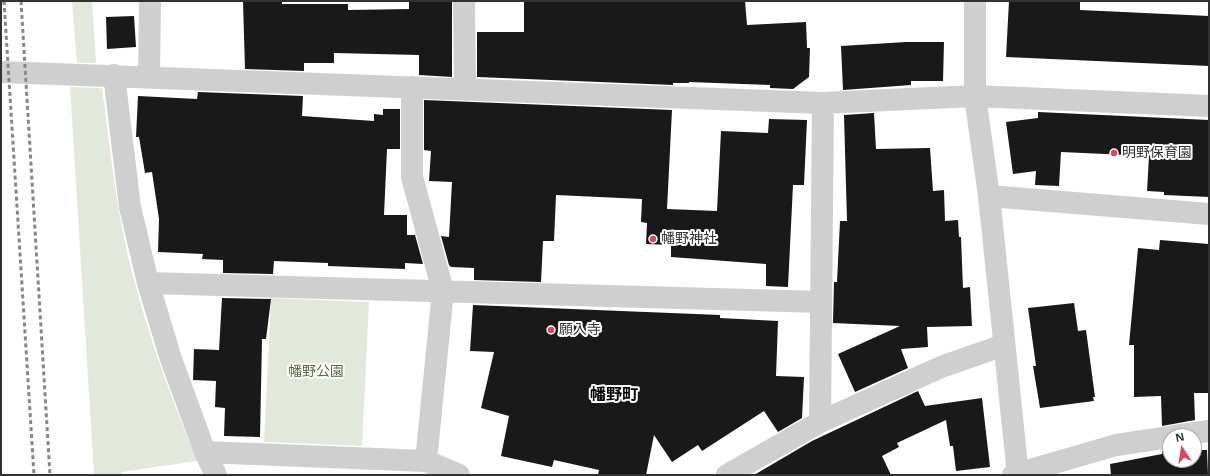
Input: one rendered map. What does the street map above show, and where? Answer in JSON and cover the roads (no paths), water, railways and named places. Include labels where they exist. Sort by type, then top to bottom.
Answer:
[{"type":"street","points":[[149,77],[150,1]]},
{"type":"street","points":[[464,1],[465,89]]},
{"type":"street","points":[[975,1],[974,96],[988,196],[1016,474],[1116,446],[1162,438]]},
{"type":"street","points":[[1,72],[114,75],[823,103],[974,96],[1209,106]]},
{"type":"street","points":[[114,75],[130,207],[148,283],[171,359],[205,452],[216,475]]},
{"type":"street","points":[[412,87],[412,177],[443,291],[426,461]]},
{"type":"street","points":[[820,422],[823,103]]},
{"type":"street","points":[[988,196],[1209,214]]},
{"type":"street","points":[[148,283],[821,302]]},
{"type":"street","points":[[727,475],[820,422],[941,367],[1004,345]]},
{"type":"street","points":[[205,452],[426,461],[459,475]]},
{"type":"railway","points":[[4,1],[34,475]]},
{"type":"railway","points":[[21,1],[50,475]]},
{"type":"place","name":"明野保育園","points":[[1114,153]]},
{"type":"place","name":"幡野神社","points":[[653,239]]},
{"type":"place","name":"願入寺","points":[[551,330]]},
{"type":"district","name":"幡野町","points":[[614,395]]},
{"type":"park label","name":"幡野公園","points":[[316,372]]}]
